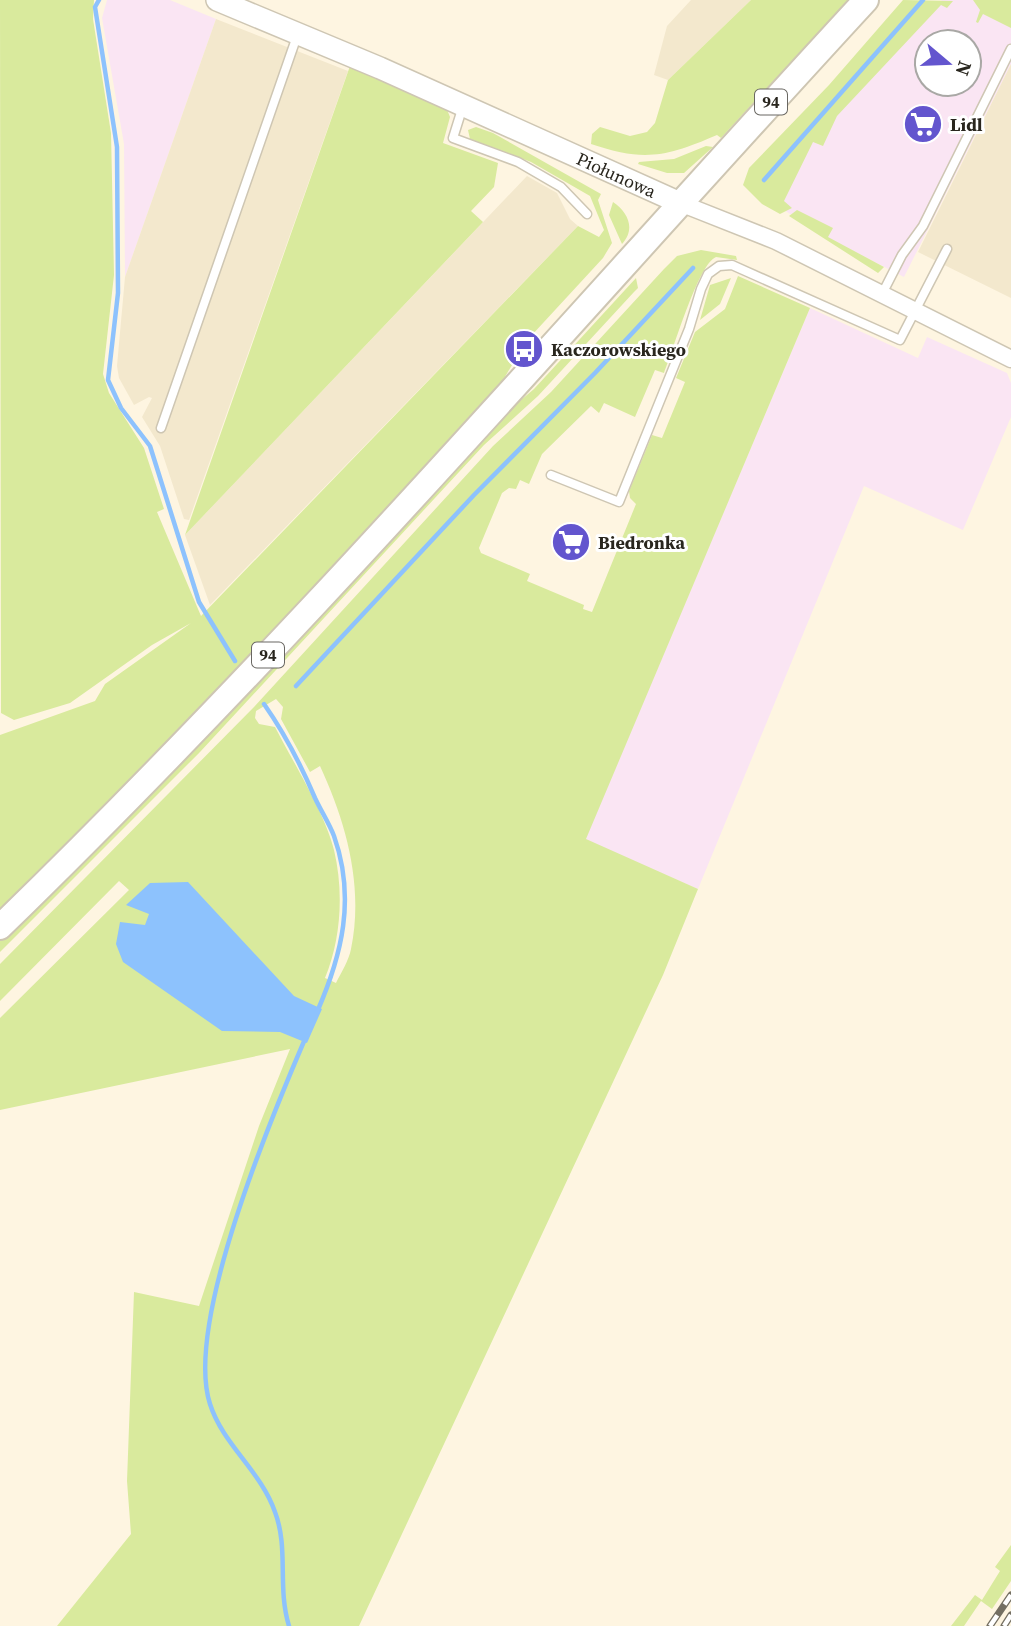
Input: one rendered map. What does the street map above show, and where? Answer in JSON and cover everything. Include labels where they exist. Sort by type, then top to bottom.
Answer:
[{"type":"main road","name":"94","points":[[0,926],[191,738],[496,409],[866,0]]},
{"type":"street","name":"Piołunowa","points":[[217,0],[299,33],[681,203],[776,241],[1011,359]]},
{"type":"lane","points":[[161,428],[299,33]]},
{"type":"lane","points":[[881,296],[902,256],[923,226],[1011,48]]},
{"type":"lane","points":[[463,106],[453,138],[518,162],[561,187],[587,214]]},
{"type":"lane","points":[[551,475],[619,502],[689,329],[701,289],[708,274],[719,266],[732,265],[900,340],[947,249]]},
{"type":"shaded area","points":[[107,0],[170,0],[216,19],[125,277],[124,144],[102,18]]},
{"type":"shaded area","points":[[691,0],[751,0],[668,80],[654,75],[667,26]]},
{"type":"shaded area","points":[[942,0],[973,0],[1011,25],[1011,64],[904,277],[828,238],[776,205],[807,145],[913,31],[913,98],[983,98],[983,28],[916,28]]},
{"type":"shaded area","points":[[216,19],[348,71],[189,520],[184,519],[160,446],[142,417],[152,398],[134,405],[119,378],[117,366],[125,277]]},
{"type":"shaded area","points":[[1011,64],[1011,298],[918,252]]},
{"type":"shaded area","points":[[527,176],[557,193],[570,219],[578,226],[210,605],[185,535]]},
{"type":"shaded area","points":[[810,308],[918,358],[927,337],[1007,373],[1011,383],[1011,417],[963,530],[864,486],[698,889],[585,840]]},
{"type":"green space","points":[[0,0],[94,0],[93,19],[111,133],[114,275],[103,374],[109,393],[144,448],[164,509],[157,512],[201,616],[578,226],[599,237],[604,230],[590,196],[531,162],[470,139],[468,130],[476,127],[493,133],[601,194],[598,200],[612,243],[603,258],[508,361],[512,365],[493,397],[292,615],[0,914],[0,735],[95,701],[105,684],[191,623],[152,645],[70,703],[14,720],[1,713]]},
{"type":"green space","points":[[751,0],[848,0],[721,138],[717,135],[669,152],[641,155],[591,144],[592,134],[600,127],[630,136],[647,132],[655,123],[668,80]]},
{"type":"green space","points":[[903,0],[953,1],[947,8],[941,5],[919,28],[913,28],[913,35],[837,116],[823,146],[813,142],[784,201],[792,208],[780,214],[762,204],[743,185],[749,168],[829,85]]},
{"type":"green space","points":[[973,0],[1011,0],[1011,28],[983,14],[978,23],[976,22],[980,10]]},
{"type":"green space","points":[[350,66],[446,107],[450,117],[443,143],[498,163],[494,187],[471,211],[483,222],[185,535]]},
{"type":"green space","points":[[706,146],[713,147],[684,173],[667,173],[638,164],[674,159]]},
{"type":"green space","points":[[613,202],[623,211],[628,221],[629,233],[622,244],[609,215]]},
{"type":"green space","points":[[797,210],[833,228],[828,237],[884,267],[878,273],[789,216]]},
{"type":"green space","points":[[701,250],[736,256],[737,260],[716,257],[709,263],[694,291],[664,373],[655,370],[635,417],[604,403],[599,413],[591,406],[542,454],[529,484],[520,480],[516,489],[509,488],[502,493],[479,548],[481,553],[530,574],[527,581],[584,605],[583,609],[592,612],[636,504],[630,498],[629,491],[652,435],[662,438],[685,382],[676,378],[695,332],[725,309],[738,276],[810,308],[586,839],[698,889],[663,975],[359,1626],[57,1626],[131,1534],[127,1481],[134,1292],[199,1306],[259,1126],[290,1049],[0,1110],[0,1018],[129,890],[119,881],[0,1001],[0,964],[254,707],[493,446],[551,392],[677,256]],"holes":[[[276,699],[283,707],[281,719],[310,772],[320,766],[338,809],[350,855],[354,878],[354,925],[350,953],[336,983],[325,978],[335,947],[340,899],[337,866],[330,836],[275,727],[259,724],[255,718],[256,711]]]},
{"type":"green space","points":[[636,278],[638,288],[538,396],[484,445],[200,752],[0,952],[0,940],[10,928],[495,422],[534,389]]},
{"type":"green space","points":[[731,278],[720,304],[700,320],[710,285]]},
{"type":"green space","points":[[1011,1545],[1011,1581],[992,1609],[981,1601],[964,1626],[951,1626],[975,1595],[982,1600],[1000,1571],[995,1567]]},
{"type":"water","points":[[188,882],[294,996],[322,1009],[307,1043],[280,1032],[222,1031],[123,962],[116,944],[120,922],[145,925],[149,914],[126,905],[150,883]]},
{"type":"waterway","points":[[99,0],[95,7],[117,147],[118,293],[108,380],[121,408],[150,446],[199,602],[235,661]]},
{"type":"waterway","points":[[764,180],[923,0]]},
{"type":"waterway","points":[[296,686],[474,495],[595,373],[693,268]]},
{"type":"waterway","points":[[264,704],[298,762],[332,831],[341,859],[345,904],[343,926],[333,969],[317,1012]]},
{"type":"waterway","points":[[289,1626],[284,1597],[281,1540],[275,1512],[261,1484],[216,1419],[210,1404],[205,1369],[209,1324],[235,1221],[272,1118],[305,1039]]},
{"type":"railway","points":[[990,1626],[1011,1595]]},
{"type":"railway","points":[[1004,1626],[1011,1615]]},
{"type":"place","name":"Lidl","points":[[923,124]]},
{"type":"place","name":"Kaczorowskiego","points":[[524,349]]},
{"type":"place","name":"Biedronka","points":[[571,542]]}]
